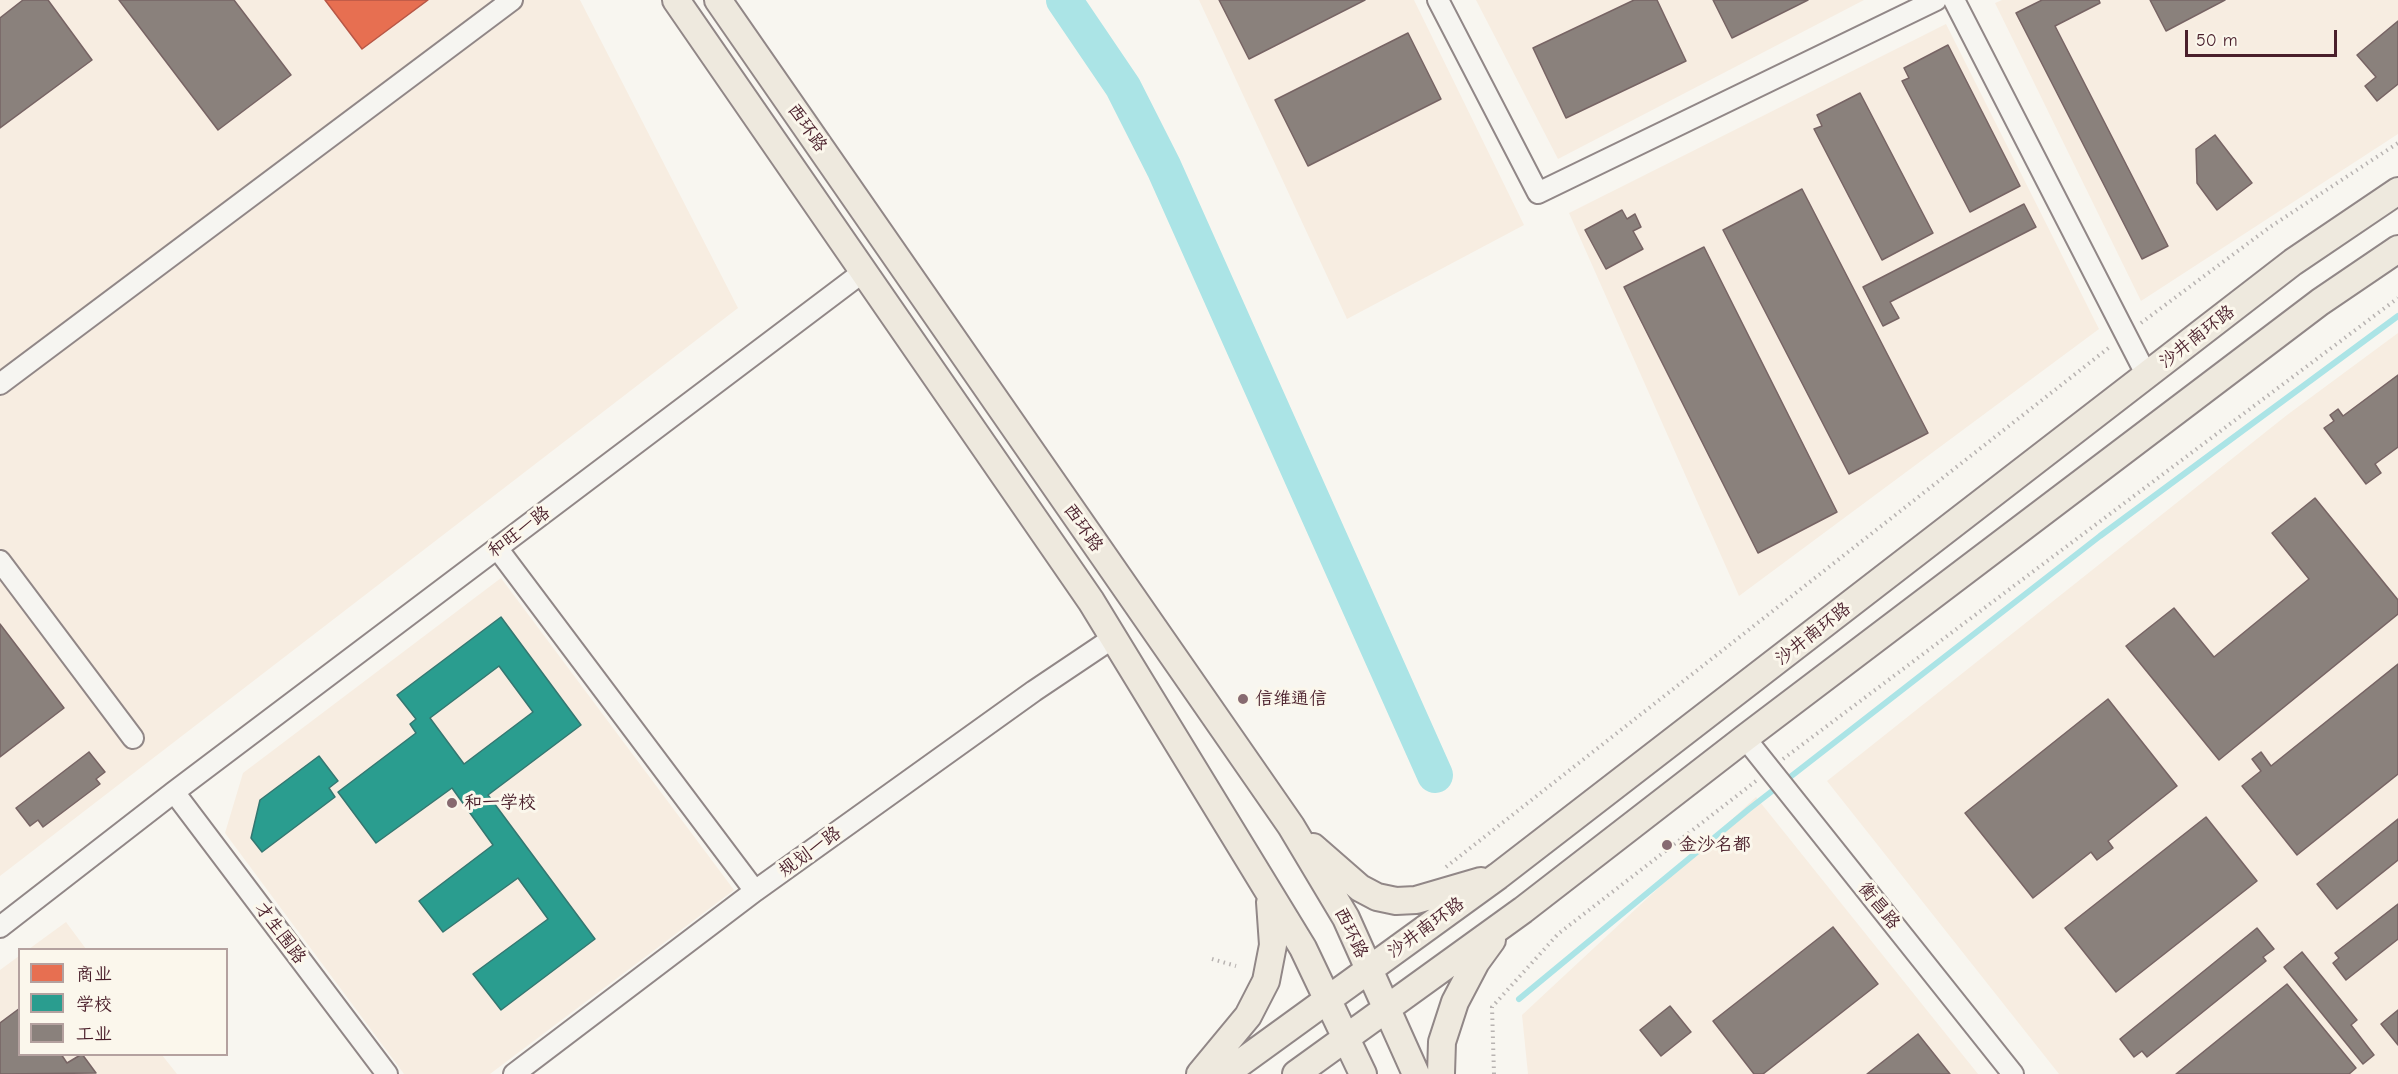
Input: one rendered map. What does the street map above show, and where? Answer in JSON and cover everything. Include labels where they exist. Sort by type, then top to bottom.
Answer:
[{"type":"main road","name":"西环路","points":[[676,0],[1090,601],[1303,948],[1363,1074]]},
{"type":"main road","name":"西环路","points":[[718,0],[1291,826],[1346,918],[1416,1074]]},
{"type":"main road","name":"沙井南环路","points":[[1225,1074],[1498,876],[2293,262],[2398,191]]},
{"type":"main road","points":[[1296,1074],[1523,910],[1745,738],[2320,302],[2398,249]]},
{"type":"main road","points":[[1291,826],[1360,888],[1377,897],[1396,901],[1416,900],[1498,876]]},
{"type":"main road","points":[[1200,1074],[1248,1016],[1266,981],[1271,962],[1274,927],[1268,893]]},
{"type":"main road","points":[[1441,1074],[1442,1042],[1464,982],[1490,943],[1523,910]]},
{"type":"street","points":[[0,384],[512,0]]},
{"type":"street","points":[[1438,0],[1539,193],[1936,0]]},
{"type":"street","points":[[1954,0],[2147,376]]},
{"type":"street","name":"和旺一路","points":[[0,927],[174,792],[863,272]]},
{"type":"street","points":[[496,548],[755,891]]},
{"type":"street","points":[[0,561],[133,738]]},
{"type":"street","name":"规划一路","points":[[514,1074],[755,891],[1034,691],[1113,638]]},
{"type":"street","name":"衡昌路","points":[[1745,738],[2013,1074]]},
{"type":"street","name":"才生围路","points":[[174,792],[387,1074]]},
{"type":"path","points":[[1443,870],[2126,334],[2270,227],[2398,143]]},
{"type":"path","points":[[1494,1074],[1492,1007],[1558,934],[1770,770],[2398,298]]},
{"type":"path","points":[[1212,959],[1236,966]]},
{"type":"shaded area","points":[[0,0],[580,0],[738,308],[0,876]]},
{"type":"shaded area","points":[[1199,0],[1414,0],[1524,225],[1347,319]]},
{"type":"shaded area","points":[[1476,0],[1864,0],[1558,159]]},
{"type":"shaded area","points":[[2002,0],[2398,0],[2398,134],[2141,301],[1995,3]]},
{"type":"shaded area","points":[[1946,24],[2099,329],[1739,596],[1569,213]]},
{"type":"shaded area","points":[[2398,333],[2398,1074],[2059,1074],[1827,781],[2287,415]]},
{"type":"shaded area","name":"和一学校","points":[[501,578],[734,890],[490,1074],[404,1074],[225,833],[243,773]]},
{"type":"shaded area","points":[[1756,797],[1978,1074],[1528,1074],[1522,1015]]},
{"type":"shaded area","points":[[66,922],[85,948],[30,948]]},
{"type":"shaded area","points":[[18,957],[18,1056],[163,1056],[177,1074],[0,1074],[0,970]]},
{"type":"building: 商业","points":[[325,0],[428,0],[362,49]]},
{"type":"building: 学校","points":[[501,617],[581,725],[488,795],[595,939],[501,1010],[473,974],[548,919],[518,878],[443,932],[419,901],[493,845],[452,788],[376,843],[338,792],[416,733],[410,724],[416,719],[397,695]],"holes":[[[499,666],[533,712],[464,764],[430,718]]]},
{"type":"building: 学校","points":[[319,756],[338,781],[329,788],[335,797],[262,852],[251,838],[260,800]]},
{"type":"building: 工业","points":[[23,0],[48,0],[92,60],[0,128],[0,18]]},
{"type":"building: 工业","points":[[119,0],[234,0],[291,75],[218,130]]},
{"type":"building: 工业","points":[[1219,0],[1365,0],[1249,59]]},
{"type":"building: 工业","points":[[1634,0],[1657,0],[1686,61],[1566,118],[1533,48]]},
{"type":"building: 工业","points":[[1713,0],[1808,0],[1732,38]]},
{"type":"building: 工业","points":[[2042,0],[2099,0],[2100,3],[2055,26],[2168,246],[2142,259],[2016,13]]},
{"type":"building: 工业","points":[[2150,0],[2225,0],[2166,31]]},
{"type":"building: 工业","points":[[2398,21],[2398,84],[2377,101],[2365,86],[2376,77],[2357,55]]},
{"type":"building: 工业","points":[[1408,33],[1441,99],[1308,166],[1275,100]]},
{"type":"building: 工业","points":[[1948,45],[2020,186],[1970,212],[1902,81],[1909,78],[1904,68]]},
{"type":"building: 工业","points":[[1860,93],[1933,233],[1882,260],[1814,129],[1822,126],[1817,115]]},
{"type":"building: 工业","points":[[2215,135],[2252,183],[2217,210],[2197,183],[2196,149]]},
{"type":"building: 工业","points":[[1802,189],[1928,433],[1849,474],[1723,230]]},
{"type":"building: 工业","points":[[2024,204],[2036,227],[1890,302],[1899,318],[1883,326],[1863,287]]},
{"type":"building: 工业","points":[[1622,210],[1627,219],[1635,214],[1641,227],[1633,231],[1643,249],[1606,269],[1585,230]]},
{"type":"building: 工业","points":[[1704,247],[1837,512],[1758,553],[1624,287]]},
{"type":"building: 工业","points":[[2398,375],[2398,447],[2375,464],[2381,473],[2366,484],[2324,428],[2334,421],[2330,415],[2338,409],[2343,416]]},
{"type":"building: 工业","points":[[2315,498],[2398,600],[2398,614],[2219,760],[2126,646],[2174,608],[2214,657],[2309,579],[2272,533]]},
{"type":"building: 工业","points":[[0,624],[64,708],[0,757]]},
{"type":"building: 工业","points":[[2398,664],[2398,774],[2297,855],[2242,786],[2261,771],[2252,759],[2261,752],[2271,766]]},
{"type":"building: 工业","points":[[2108,699],[2177,786],[2108,841],[2113,848],[2097,860],[2091,852],[2033,898],[1965,813]]},
{"type":"building: 工业","points":[[89,752],[105,772],[96,779],[100,784],[43,827],[38,820],[30,826],[16,808]]},
{"type":"building: 工业","points":[[2206,817],[2257,881],[2116,992],[2065,928]]},
{"type":"building: 工业","points":[[2398,819],[2398,860],[2337,909],[2317,884]]},
{"type":"building: 工业","points":[[2398,904],[2398,939],[2346,980],[2333,963],[2339,958],[2335,953]]},
{"type":"building: 工业","points":[[1833,927],[1878,984],[1763,1074],[1754,1074],[1713,1021]]},
{"type":"building: 工业","points":[[2257,928],[2274,949],[2263,957],[2266,961],[2147,1057],[2142,1051],[2134,1057],[2120,1039]]},
{"type":"building: 工业","points":[[2302,952],[2357,1020],[2351,1025],[2374,1055],[2363,1064],[2284,967]]},
{"type":"building: 工业","points":[[2287,984],[2356,1068],[2349,1074],[2176,1074]]},
{"type":"building: 工业","points":[[1670,1006],[1691,1032],[1661,1056],[1640,1030]]},
{"type":"building: 工业","points":[[18,1010],[18,1056],[62,1056],[67,1063],[79,1056],[83,1056],[96,1073],[0,1074],[0,1023]]},
{"type":"building: 工业","points":[[2398,1010],[2398,1045],[2381,1024]]},
{"type":"building: 工业","points":[[1918,1034],[1950,1074],[1867,1074]]},
{"type":"waterway","points":[[1064,0],[1123,87],[1164,168],[1435,775]]},
{"type":"waterway","points":[[1519,999],[1749,809],[2100,536],[2398,316]]},
{"type":"place","name":"信维通信","points":[[1243,699]]},
{"type":"place","name":"和一学校","points":[[452,803]]},
{"type":"place","name":"金沙名都","points":[[1667,845]]}]
